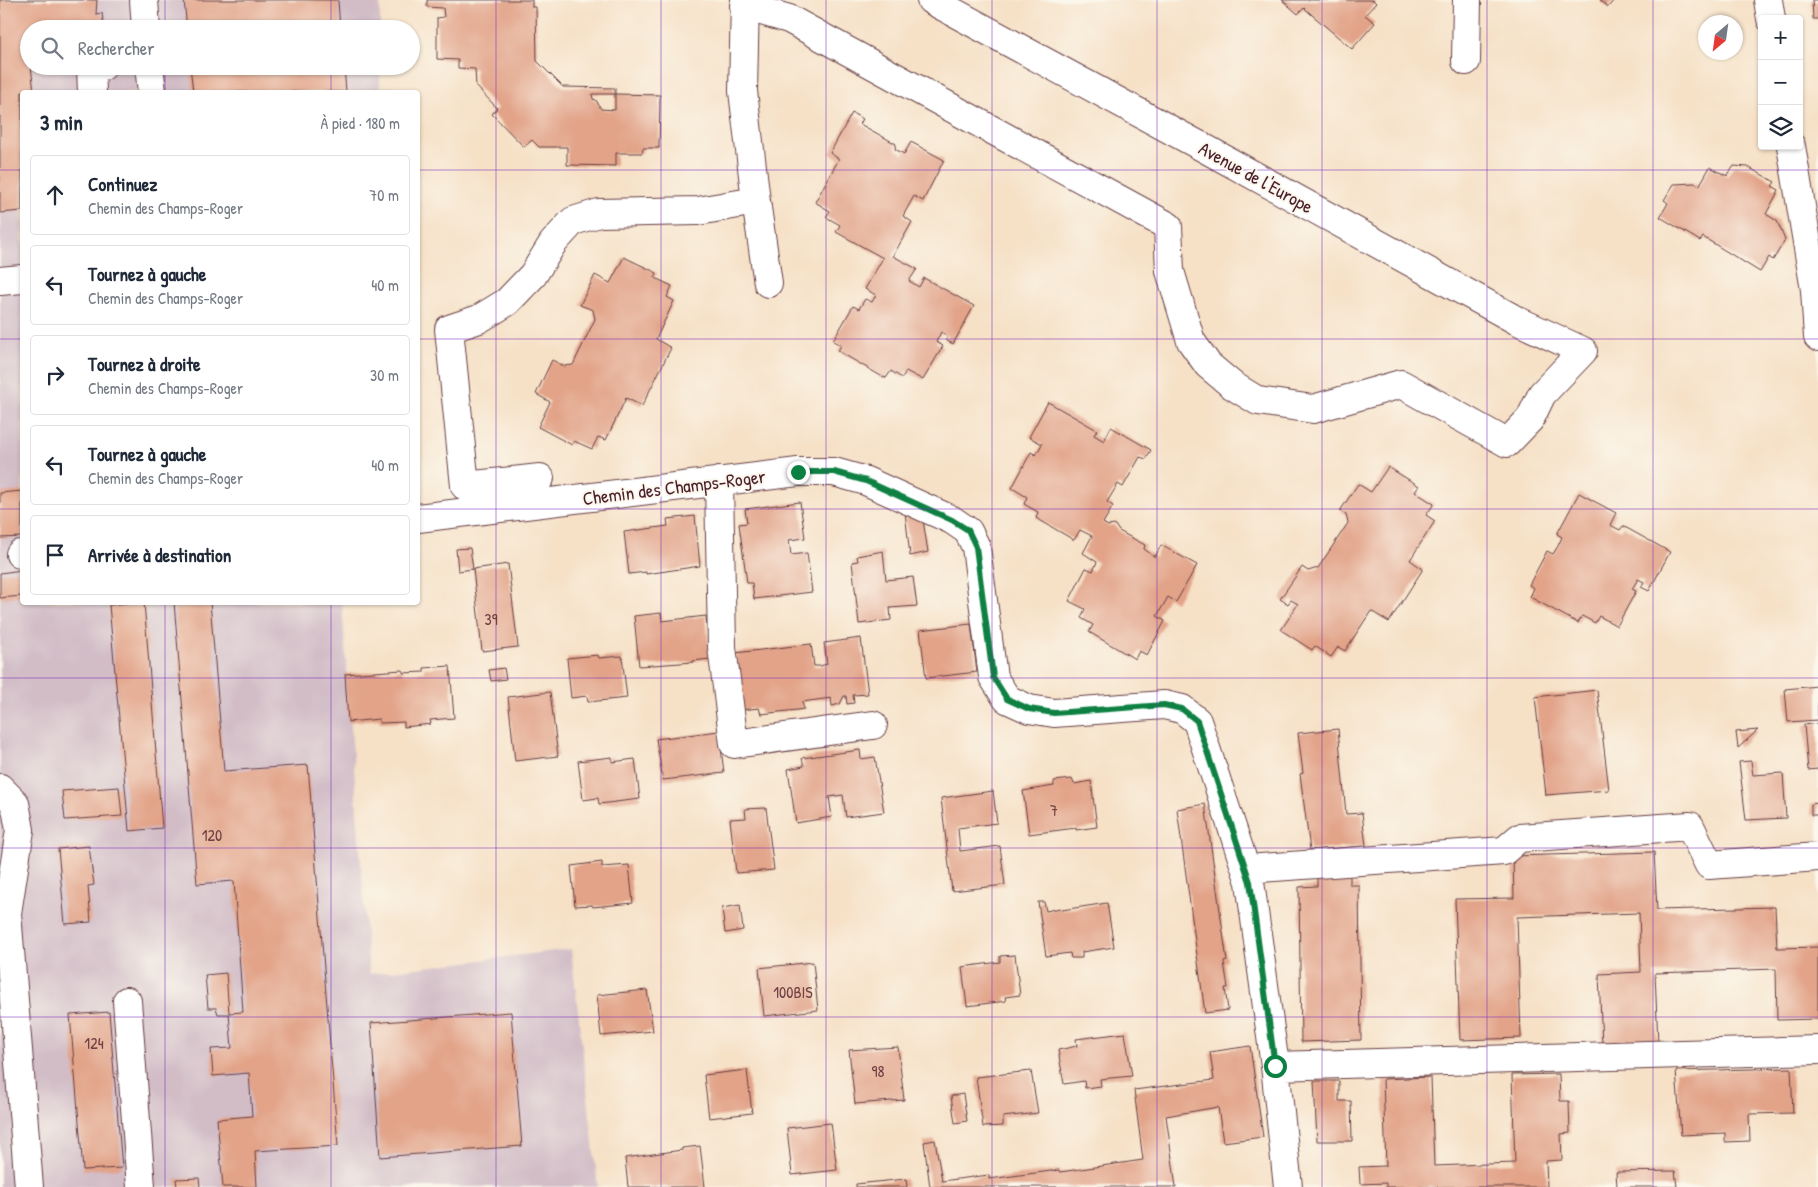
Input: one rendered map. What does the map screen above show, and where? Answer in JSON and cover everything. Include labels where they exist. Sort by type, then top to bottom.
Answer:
[{"type":"street","points":[[144,0],[145,20]]},
{"type":"street","name":"Avenue de l'Europe","points":[[744,3],[789,18],[1168,226],[1170,271],[1191,341],[1208,365],[1232,385],[1258,401],[1313,409],[1401,384],[1506,443],[1530,419],[1542,394],[1583,351],[1516,320],[931,0]]},
{"type":"street","points":[[1466,60],[1467,0]]},
{"type":"street","points":[[1768,0],[1770,15]]},
{"type":"street","points":[[744,3],[743,91],[768,283]]},
{"type":"street","points":[[91,75],[92,90]]},
{"type":"street","points":[[150,75],[152,90]]},
{"type":"street","points":[[1792,150],[1816,289],[1818,337]]},
{"type":"street","points":[[540,478],[465,486],[449,329],[479,319],[507,302],[533,275],[553,243],[573,221],[599,213],[698,210],[756,201]]},
{"type":"street","points":[[0,281],[20,279]]},
{"type":"street","name":"Chemin des Champs-Roger","points":[[420,518],[798,472],[834,472],[866,481],[952,520],[968,530],[976,547],[993,677],[1007,699],[1029,709],[1054,713],[1164,705],[1182,709],[1197,721],[1250,882],[1275,1066],[1288,1187]]},
{"type":"street","points":[[719,481],[722,647],[734,744],[873,725]]},
{"type":"street","points":[[0,788],[15,803],[20,830],[4,908],[29,1187]]},
{"type":"street","points":[[1246,869],[1504,851],[1519,838],[1690,826],[1709,865],[1818,857]]},
{"type":"street","points":[[127,1001],[141,1187]]},
{"type":"street","points":[[1275,1066],[1818,1050]]},
{"type":"shaded area","points":[[0,0],[380,0],[380,20],[20,20],[20,75],[380,75],[380,90],[20,90],[20,605],[342,605],[369,974],[571,949],[598,1187],[0,1187]]},
{"type":"building","points":[[0,0],[97,0],[96,14],[102,13],[103,20],[20,20],[20,75],[32,75],[34,90],[20,90],[20,211],[0,213]]},
{"type":"building","points":[[184,0],[338,0],[339,20],[186,20]]},
{"type":"building","points":[[427,0],[532,0],[532,7],[536,7],[537,61],[563,87],[615,88],[615,94],[660,95],[659,148],[643,148],[642,153],[616,153],[616,166],[567,165],[567,147],[539,147],[532,140],[524,147],[492,114],[497,108],[476,86],[475,69],[458,68],[458,60],[437,59],[437,18],[444,17],[443,8],[427,7]],"holes":[[[592,94],[615,94],[615,110],[601,109],[596,100],[593,99]]]},
{"type":"building","points":[[1282,0],[1373,0],[1376,3],[1365,15],[1375,23],[1352,49],[1304,8],[1298,14]]},
{"type":"building","points":[[1600,0],[1614,0],[1608,7]]},
{"type":"building","points":[[1812,0],[1818,0],[1818,19],[1813,19]]},
{"type":"building","points":[[191,75],[345,75],[346,90],[193,90]]},
{"type":"building","points":[[852,113],[863,119],[860,124],[896,144],[895,149],[904,154],[911,142],[944,160],[923,201],[914,196],[903,216],[912,222],[893,256],[917,269],[909,281],[919,287],[924,278],[974,306],[953,344],[946,340],[948,336],[941,332],[936,342],[943,346],[923,380],[906,371],[902,378],[891,371],[886,378],[881,376],[838,351],[841,345],[833,341],[853,306],[859,309],[865,299],[872,302],[876,295],[865,289],[883,258],[836,232],[840,225],[826,217],[830,211],[815,202],[839,159],[830,153]]},
{"type":"building","points":[[1734,166],[1748,167],[1775,182],[1772,186],[1779,190],[1766,214],[1777,221],[1785,240],[1773,260],[1769,257],[1760,272],[1703,237],[1700,241],[1660,217],[1668,203],[1664,200],[1674,184],[1695,183],[1699,186],[1710,167],[1727,176]]},
{"type":"building","points":[[624,257],[657,273],[655,278],[672,286],[667,297],[674,301],[656,339],[671,348],[642,406],[626,398],[606,440],[598,437],[592,449],[574,441],[572,445],[538,427],[550,402],[536,394],[552,360],[564,366],[573,365],[595,319],[593,310],[580,305],[595,275],[610,283]]},
{"type":"building","points":[[1048,402],[1097,430],[1094,435],[1104,441],[1111,427],[1151,450],[1146,459],[1140,457],[1123,487],[1118,484],[1107,502],[1113,506],[1103,523],[1108,526],[1115,525],[1119,531],[1145,545],[1144,549],[1155,557],[1161,545],[1197,565],[1176,602],[1168,597],[1157,616],[1165,621],[1147,655],[1139,651],[1135,659],[1089,632],[1093,625],[1081,618],[1085,609],[1069,601],[1086,568],[1093,571],[1097,562],[1083,553],[1092,536],[1080,530],[1074,540],[1036,518],[1038,512],[1024,504],[1027,497],[1012,488],[1031,452],[1036,455],[1042,444],[1029,437]]},
{"type":"building","points":[[1388,467],[1419,486],[1415,492],[1434,504],[1426,515],[1435,521],[1410,560],[1423,569],[1389,622],[1371,611],[1345,651],[1338,647],[1331,657],[1315,646],[1312,650],[1281,630],[1298,604],[1291,600],[1288,604],[1280,599],[1302,567],[1308,571],[1318,568],[1348,523],[1346,515],[1340,511],[1358,484],[1371,492]]},
{"type":"building","points":[[20,491],[20,537],[0,538],[0,493]]},
{"type":"building","points":[[1579,493],[1616,513],[1610,525],[1620,530],[1623,526],[1670,552],[1649,591],[1641,587],[1644,582],[1638,579],[1632,589],[1636,591],[1617,626],[1599,616],[1595,623],[1582,616],[1578,623],[1530,597],[1534,588],[1529,585],[1547,551],[1553,554],[1558,546],[1562,537],[1557,534]]},
{"type":"building","points":[[800,502],[805,538],[789,540],[791,555],[807,553],[812,592],[754,599],[752,583],[747,583],[739,524],[747,523],[745,509]]},
{"type":"building","points":[[905,512],[923,520],[928,552],[910,556]]},
{"type":"building","points":[[695,516],[700,566],[646,574],[646,572],[629,574],[624,532],[668,526],[667,519]]},
{"type":"building","points":[[470,548],[473,569],[458,571],[456,549]]},
{"type":"building","points":[[883,551],[886,580],[913,577],[917,606],[890,608],[891,620],[859,624],[852,562],[858,561],[857,556]]},
{"type":"building","points":[[508,564],[518,647],[482,651],[473,569]]},
{"type":"building","points":[[20,570],[20,596],[0,598],[0,573]]},
{"type":"building","points":[[109,605],[144,605],[162,828],[129,831]]},
{"type":"building","points":[[174,605],[210,605],[224,771],[308,765],[338,1146],[255,1151],[257,1187],[223,1187],[217,1119],[252,1116],[249,1073],[213,1076],[211,1049],[232,1048],[229,1014],[218,1014],[216,1008],[208,1008],[205,975],[226,973],[229,1013],[243,1012],[234,881],[197,884]]},
{"type":"building","points":[[661,613],[662,621],[706,616],[710,659],[639,666],[634,616]]},
{"type":"building","points":[[971,624],[977,672],[926,678],[920,630]]},
{"type":"building","points":[[861,638],[868,694],[853,695],[854,703],[847,704],[846,696],[844,696],[840,704],[832,706],[831,698],[802,702],[804,709],[797,710],[761,714],[759,708],[742,710],[735,653],[811,644],[814,666],[820,666],[827,664],[824,643]]},
{"type":"building","points":[[598,655],[599,658],[622,656],[627,698],[588,702],[587,696],[571,698],[567,658]]},
{"type":"building","points":[[450,666],[454,718],[430,720],[431,724],[404,727],[404,722],[380,723],[379,719],[348,722],[345,674],[403,670],[403,673],[424,672],[424,668]]},
{"type":"building","points":[[504,668],[506,679],[491,681],[489,670]]},
{"type":"building","points":[[1818,686],[1818,720],[1788,722],[1785,689]]},
{"type":"building","points":[[1597,690],[1609,790],[1546,795],[1535,697]]},
{"type":"building","points":[[550,692],[558,756],[515,761],[508,697]]},
{"type":"building","points":[[1818,723],[1818,769],[1808,770],[1804,725]]},
{"type":"building","points":[[1338,729],[1346,814],[1362,813],[1366,846],[1310,850],[1300,774],[1303,773],[1298,733]]},
{"type":"building","points":[[1758,730],[1738,748],[1736,732]]},
{"type":"building","points":[[719,731],[724,773],[663,780],[656,739]]},
{"type":"building","points":[[860,750],[861,759],[875,757],[884,812],[846,817],[843,795],[829,797],[832,817],[796,823],[788,769],[804,766],[802,758]]},
{"type":"building","points":[[612,757],[612,762],[635,759],[640,799],[599,804],[598,798],[583,800],[578,761]]},
{"type":"building","points":[[1751,761],[1753,775],[1783,773],[1786,818],[1746,820],[1739,762]]},
{"type":"building","points":[[1072,779],[1074,784],[1091,781],[1097,827],[1029,834],[1023,791],[1054,786],[1054,781]]},
{"type":"building","points":[[119,787],[122,816],[65,820],[62,791]]},
{"type":"building","points":[[993,791],[997,823],[958,828],[960,851],[1000,846],[1005,885],[952,891],[941,798]]},
{"type":"building","points":[[1818,803],[1818,815],[1811,815],[1811,804]]},
{"type":"building","points":[[1205,804],[1227,961],[1224,962],[1228,988],[1225,988],[1228,1010],[1205,1013],[1177,809]]},
{"type":"building","points":[[766,808],[774,870],[736,873],[730,819],[746,818],[745,809]]},
{"type":"building","points":[[89,846],[94,885],[88,886],[91,922],[65,924],[58,849]]},
{"type":"building","points":[[1654,852],[1657,910],[1775,907],[1777,948],[1818,947],[1818,1019],[1777,1020],[1776,969],[1655,973],[1658,1044],[1602,1046],[1599,974],[1641,972],[1639,913],[1517,917],[1521,1038],[1460,1040],[1455,899],[1514,898],[1513,856]]},
{"type":"building","points":[[602,862],[602,867],[629,865],[633,903],[593,907],[592,905],[575,906],[571,866]]},
{"type":"building","points":[[1317,868],[1350,868],[1350,885],[1359,885],[1361,1040],[1301,1042],[1299,887],[1317,886]]},
{"type":"building","points":[[1038,902],[1044,902],[1046,911],[1107,903],[1114,947],[1082,952],[1082,958],[1071,958],[1070,953],[1046,956]]},
{"type":"building","points":[[740,905],[743,930],[725,933],[722,908]]},
{"type":"building","points":[[1015,955],[1020,995],[1005,997],[1006,1001],[967,1006],[962,967],[1000,962],[1000,956]]},
{"type":"building","points":[[813,962],[818,1010],[764,1016],[759,968]]},
{"type":"building","points":[[647,990],[653,1031],[601,1036],[597,995]]},
{"type":"building","points":[[109,1012],[122,1168],[83,1170],[70,1015]]},
{"type":"building","points":[[511,1012],[522,1146],[380,1157],[371,1023]]},
{"type":"building","points":[[1125,1033],[1132,1076],[1100,1079],[1101,1086],[1085,1088],[1084,1081],[1064,1084],[1058,1050],[1077,1046],[1076,1039]]},
{"type":"building","points":[[1250,1046],[1263,1137],[1223,1142],[1218,1107],[1166,1116],[1176,1187],[930,1187],[924,1142],[935,1140],[942,1181],[989,1175],[989,1179],[1059,1170],[1060,1172],[1143,1160],[1134,1090],[1214,1080],[1210,1052]]},
{"type":"building","points":[[898,1047],[904,1100],[855,1104],[849,1050]]},
{"type":"building","points":[[1791,1068],[1793,1113],[1749,1114],[1750,1141],[1725,1142],[1725,1133],[1681,1135],[1676,1071]]},
{"type":"building","points":[[747,1070],[752,1113],[709,1118],[704,1075]]},
{"type":"building","points":[[1031,1071],[1038,1113],[1003,1117],[1003,1126],[983,1127],[976,1077]]},
{"type":"building","points":[[1559,1074],[1560,1101],[1569,1101],[1570,1133],[1561,1134],[1562,1160],[1546,1161],[1547,1187],[1386,1187],[1386,1183],[1360,1184],[1359,1167],[1386,1166],[1383,1079],[1431,1077],[1434,1166],[1515,1163],[1512,1075]]},
{"type":"building","points":[[1314,1081],[1339,1081],[1339,1101],[1351,1101],[1352,1141],[1317,1141]]},
{"type":"building","points":[[963,1094],[967,1121],[955,1123],[951,1096]]},
{"type":"building","points":[[831,1123],[837,1170],[792,1175],[787,1128]]},
{"type":"building","points":[[700,1146],[705,1187],[628,1187],[625,1158]]},
{"type":"building","points":[[1675,1171],[1677,1187],[1617,1187],[1616,1172]]},
{"type":"building","points":[[199,1178],[200,1187],[177,1187],[176,1179]]},
{"type":"building","points":[[906,1179],[907,1187],[856,1187],[856,1184]]},
{"type":"route","points":[[798,472],[834,472],[866,481],[952,520],[968,530],[976,547],[993,677],[1007,699],[1029,709],[1054,713],[1164,705],[1182,709],[1197,721],[1250,882],[1275,1066]]}]
